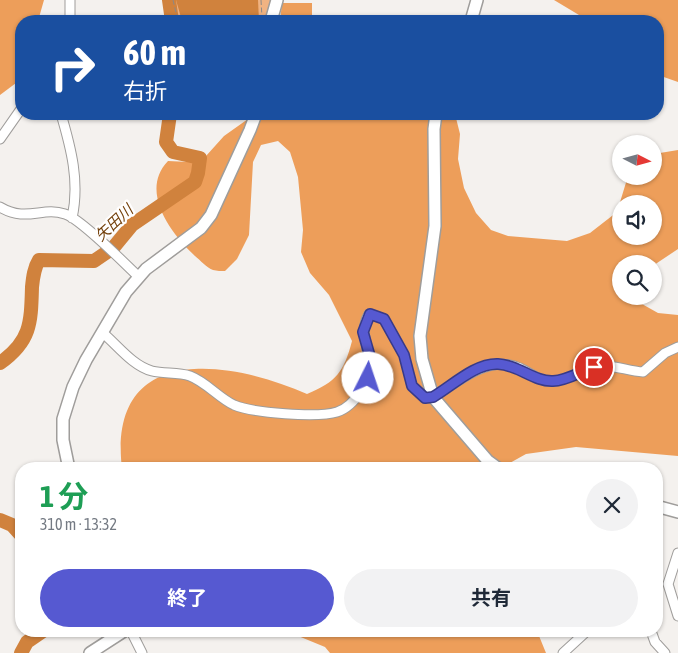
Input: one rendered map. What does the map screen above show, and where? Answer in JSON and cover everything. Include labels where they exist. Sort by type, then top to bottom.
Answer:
[{"type":"street","points":[[70,0],[70,15]]},
{"type":"street","points":[[269,15],[277,0]]},
{"type":"street","points":[[472,15],[476,0]]},
{"type":"street","points":[[0,139],[15,118]]},
{"type":"street","points":[[62,120],[75,177],[75,203],[72,218]]},
{"type":"street","points":[[68,462],[63,440],[63,419],[73,387],[86,360],[104,334],[126,292],[146,269],[202,228],[210,215],[254,120]]},
{"type":"street","points":[[435,120],[435,226],[420,336],[422,359],[433,397],[489,462]]},
{"type":"street","points":[[0,207],[19,215],[57,213],[72,218],[139,277]]},
{"type":"street","points":[[104,334],[139,365],[151,371],[190,376],[232,404],[244,409],[323,414],[338,412],[351,404],[364,389],[371,360],[363,332],[370,314],[384,319],[404,355],[412,386],[425,398],[433,397],[482,367],[498,364],[518,367],[543,381],[556,382],[594,367],[608,365],[643,372],[665,353],[678,347]]},
{"type":"street","points":[[663,508],[678,512]]},
{"type":"street","points":[[678,553],[668,584],[678,616]]},
{"type":"street","points":[[90,653],[115,637]]},
{"type":"street","points":[[134,637],[142,653]]},
{"type":"street","points":[[563,653],[580,637]]},
{"type":"street","points":[[654,637],[665,653]]},
{"type":"path","points":[[173,0],[177,15]]},
{"type":"path","points":[[261,0],[265,15]]},
{"type":"shaded area","points":[[0,0],[44,0],[40,15],[15,15],[15,84],[0,95]]},
{"type":"shaded area","points":[[171,0],[272,0],[267,15],[174,15]]},
{"type":"shaded area","points":[[176,0],[258,0],[259,15],[180,15]]},
{"type":"shaded area","points":[[554,0],[678,0],[678,82],[664,77],[664,15],[579,15]]},
{"type":"shaded area","points":[[282,3],[312,3],[312,15],[281,15]]},
{"type":"shaded area","points":[[247,120],[456,120],[460,134],[458,159],[464,188],[476,213],[491,230],[508,236],[567,241],[590,233],[612,216],[612,245],[662,245],[662,195],[622,195],[625,185],[662,185],[662,153],[678,150],[678,249],[662,260],[662,255],[612,255],[612,305],[644,305],[658,313],[678,315],[678,456],[576,447],[526,454],[512,462],[122,462],[122,428],[133,399],[153,380],[179,371],[210,369],[243,373],[276,382],[307,394],[325,385],[337,375],[346,361],[352,341],[329,295],[310,273],[301,252],[303,230],[298,177],[290,152],[278,141],[261,145],[253,162],[249,235],[237,259],[225,271],[213,270],[206,266],[186,247],[168,224],[157,198],[157,185],[160,173],[168,161],[189,162],[206,156],[224,136]]},
{"type":"shaded area","points":[[301,637],[539,637],[546,653],[330,653],[325,647]]},
{"type":"waterway","name":"矢田川","points":[[169,0],[171,15]]},
{"type":"waterway","name":"矢田川","points":[[0,363],[18,347],[27,330],[30,321],[33,276],[39,260],[94,261],[113,248],[132,225],[195,182],[200,158],[173,152],[166,142],[169,120]]},
{"type":"waterway","name":"矢田川","points":[[0,520],[15,528]]},
{"type":"waterway","name":"矢田川","points":[[21,653],[27,642],[34,637]]},
{"type":"route","points":[[368,378],[371,360],[363,332],[366,319],[370,314],[384,319],[404,355],[412,386],[425,398],[433,397],[482,367],[498,364],[518,367],[543,381],[556,382],[594,367]]}]
